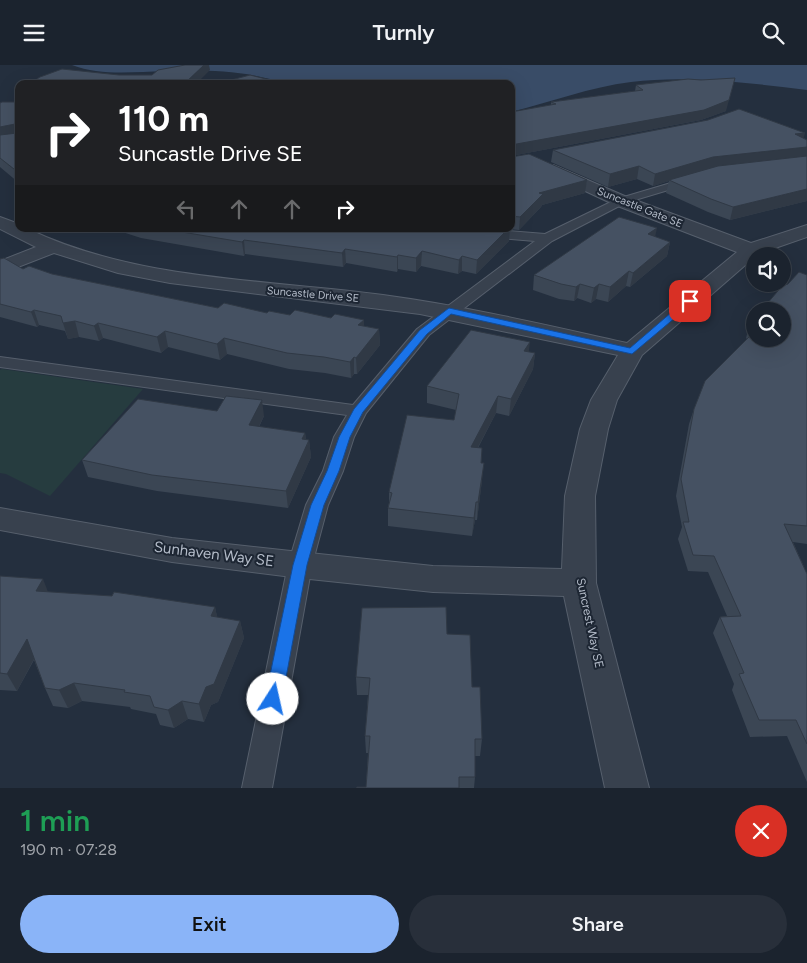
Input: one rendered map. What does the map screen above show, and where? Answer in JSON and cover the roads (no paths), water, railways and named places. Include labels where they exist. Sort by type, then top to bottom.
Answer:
[{"type":"street","name":"Suncastle Gate SE","points":[[540,164],[621,201],[746,248]]},
{"type":"street","name":"Suncastle Drive SE","points":[[0,221],[15,228]]},
{"type":"street","name":"Suncrest Way SE","points":[[760,247],[807,231]]},
{"type":"street","name":"Suncastle Drive SE","points":[[24,232],[55,246],[126,267],[178,277],[449,311],[632,351]]},
{"type":"street","points":[[0,268],[55,246]]},
{"type":"street","name":"Suncrest Way SE","points":[[627,788],[579,583],[578,529],[586,461],[604,400],[632,351],[746,254]]},
{"type":"street","name":"Sunhaven Way SE","points":[[0,519],[172,550],[300,565],[433,579],[579,583]]},
{"type":"lane","points":[[257,788],[300,565],[317,505],[333,471],[344,437],[358,411],[423,332],[547,239],[621,201],[705,176]]},
{"type":"lane","points":[[472,232],[547,239]]},
{"type":"lane","points":[[0,362],[358,411]]},
{"type":"water","points":[[72,65],[807,65],[807,90],[719,81],[653,80],[601,87],[515,111],[515,80],[274,80],[226,72],[106,72]]}]
